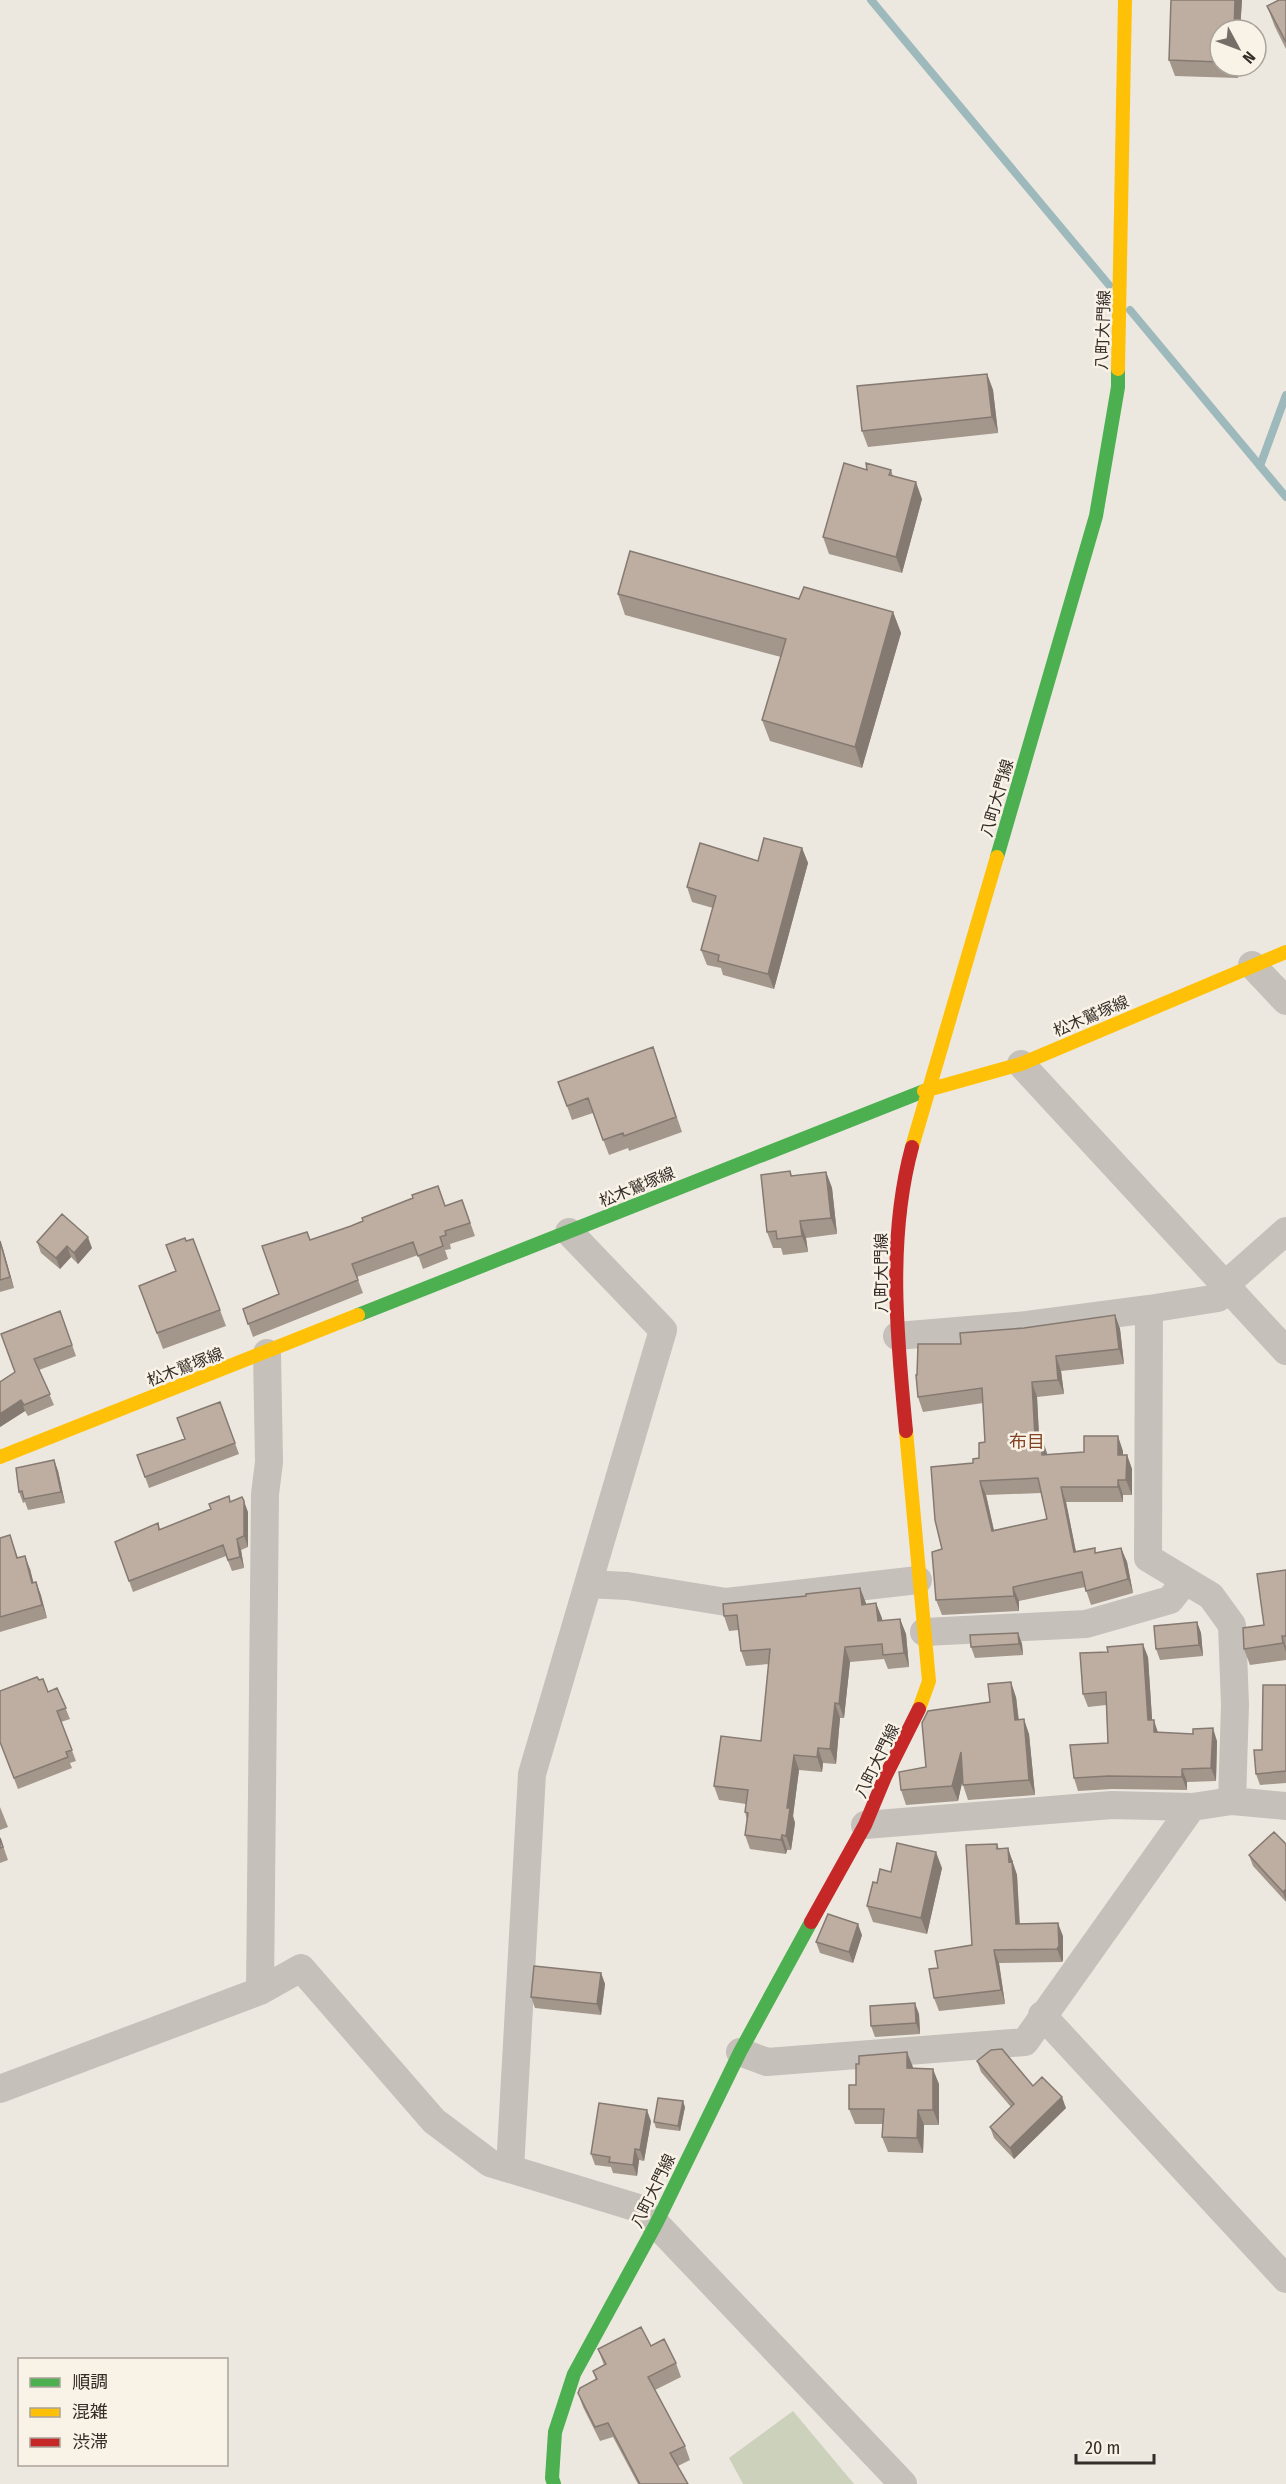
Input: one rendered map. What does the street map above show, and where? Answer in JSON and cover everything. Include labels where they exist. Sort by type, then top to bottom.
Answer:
[{"type":"main road","name":"八町大門線","points":[[554,2484],[552,2478],[555,2432],[574,2374],[656,2224],[740,2052],[865,1825],[885,1778],[916,1718],[928,1681],[897,1336],[898,1223],[911,1151],[1096,516],[1118,387],[1125,0]]},
{"type":"main road","name":"松木鷲塚線","points":[[0,1457],[931,1088],[1021,1064],[1286,952]]},
{"type":"street","points":[[1252,965],[1286,1001]]},
{"type":"street","points":[[1021,1064],[1286,1351]]},
{"type":"street","points":[[897,1336],[1027,1325],[1218,1298],[1286,1231]]},
{"type":"street","points":[[510,2169],[532,1774],[663,1330],[569,1232]]},
{"type":"street","points":[[1149,1309],[1148,1558],[1211,1596],[1232,1625],[1235,1705],[1232,1801]]},
{"type":"street","points":[[260,1991],[265,1494],[269,1462],[267,1353]]},
{"type":"street","points":[[588,1584],[627,1586],[726,1602],[839,1591],[918,1580]]},
{"type":"street","points":[[924,1632],[1086,1624],[1170,1600],[1185,1581]]},
{"type":"street","points":[[865,1825],[1112,1805],[1192,1807],[1232,1801],[1283,1810]]},
{"type":"street","points":[[740,2052],[767,2062],[1025,2042],[1192,1807]]},
{"type":"street","points":[[0,2089],[260,1991],[301,1968],[434,2121],[490,2163],[638,2208],[656,2224],[903,2484]]},
{"type":"street","points":[[1042,2015],[1286,2280]]},
{"type":"green space","points":[[793,2411],[854,2484],[743,2484],[729,2458]]},
{"type":"building","points":[[1171,0],[1235,0],[1234,18],[1208,18],[1208,62],[1169,60]]},
{"type":"building","points":[[1279,0],[1286,0],[1286,42],[1267,6]]},
{"type":"building","points":[[987,374],[992,417],[862,431],[857,386]]},
{"type":"building","points":[[844,463],[867,470],[866,463],[891,470],[889,475],[916,482],[896,557],[823,537]]},
{"type":"building","points":[[630,551],[799,599],[804,587],[893,612],[855,747],[762,720],[786,639],[618,594]]},
{"type":"building","points":[[764,838],[802,848],[768,974],[718,961],[719,955],[701,950],[716,896],[687,887],[700,843],[758,861]]},
{"type":"building","points":[[653,1047],[676,1117],[624,1136],[623,1133],[603,1140],[588,1098],[567,1106],[558,1082]]},
{"type":"building","points":[[790,1171],[791,1176],[826,1172],[831,1218],[800,1221],[802,1236],[777,1239],[776,1231],[767,1232],[761,1175]]},
{"type":"building","points":[[438,1186],[445,1206],[462,1200],[470,1223],[445,1231],[446,1235],[440,1237],[443,1246],[418,1256],[413,1242],[352,1264],[358,1280],[248,1324],[243,1309],[279,1294],[262,1246],[307,1232],[310,1240],[363,1221],[362,1218]]},
{"type":"building","points":[[62,1214],[88,1237],[74,1253],[67,1246],[56,1258],[37,1242]]},
{"type":"building","points":[[185,1238],[186,1241],[193,1239],[220,1310],[157,1333],[139,1286],[176,1271],[166,1245]]},
{"type":"building","points":[[0,1241],[10,1277],[0,1280]]},
{"type":"building","points":[[60,1311],[72,1345],[34,1359],[50,1394],[24,1405],[21,1400],[0,1414],[0,1382],[15,1372],[1,1334]]},
{"type":"building","points":[[1115,1315],[1119,1349],[1056,1356],[1058,1380],[1032,1382],[1035,1438],[1042,1438],[1042,1455],[1084,1452],[1084,1436],[1118,1436],[1118,1455],[1127,1455],[1126,1480],[1118,1480],[1118,1487],[1061,1487],[1074,1552],[1095,1548],[1095,1553],[1121,1548],[1128,1579],[1086,1591],[1082,1572],[1013,1587],[1014,1596],[936,1600],[932,1552],[942,1549],[935,1520],[931,1467],[973,1463],[973,1459],[979,1458],[979,1443],[985,1442],[982,1388],[918,1397],[916,1375],[918,1344],[961,1344],[960,1333],[1024,1328]],"holes":[[[1038,1478],[1047,1519],[992,1531],[980,1481]]]},
{"type":"building","points":[[220,1402],[235,1443],[145,1477],[137,1455],[185,1439],[177,1418]]},
{"type":"building","points":[[54,1460],[61,1492],[24,1499],[22,1491],[19,1492],[16,1468]]},
{"type":"building","points":[[229,1496],[230,1502],[242,1497],[244,1501],[244,1536],[237,1539],[240,1557],[228,1560],[223,1545],[129,1581],[115,1542],[158,1523],[159,1530],[211,1509],[209,1504]]},
{"type":"building","points":[[10,1535],[17,1558],[25,1556],[32,1583],[36,1582],[42,1605],[0,1617],[0,1538]]},
{"type":"building","points":[[1286,1570],[1286,1636],[1282,1636],[1283,1643],[1244,1649],[1243,1628],[1264,1625],[1257,1574]]},
{"type":"building","points":[[860,1588],[862,1605],[876,1603],[878,1621],[900,1619],[904,1653],[883,1655],[882,1644],[845,1647],[839,1704],[835,1703],[830,1749],[818,1748],[817,1757],[794,1755],[786,1836],[782,1835],[781,1840],[745,1835],[748,1790],[714,1786],[721,1736],[761,1741],[770,1649],[741,1651],[737,1615],[724,1616],[723,1604]]},
{"type":"building","points":[[1197,1622],[1199,1645],[1156,1649],[1154,1626]]},
{"type":"building","points":[[1018,1633],[1019,1644],[971,1647],[970,1635]]},
{"type":"building","points":[[1143,1644],[1148,1720],[1154,1720],[1154,1732],[1193,1734],[1193,1729],[1213,1728],[1211,1768],[1182,1769],[1182,1777],[1074,1778],[1070,1745],[1108,1743],[1106,1692],[1083,1694],[1080,1653],[1108,1652],[1107,1647]]},
{"type":"building","points":[[37,1677],[39,1680],[43,1679],[48,1692],[57,1688],[66,1708],[57,1711],[72,1750],[66,1752],[68,1757],[14,1778],[0,1742],[0,1691]]},
{"type":"building","points":[[1011,1682],[1015,1720],[1024,1719],[1029,1780],[963,1785],[961,1752],[952,1786],[901,1790],[899,1772],[926,1767],[922,1723],[928,1711],[990,1702],[988,1684]]},
{"type":"building","points":[[1263,1685],[1286,1685],[1286,1771],[1256,1774],[1254,1750],[1262,1750]]},
{"type":"building","points":[[1274,1832],[1286,1844],[1286,1889],[1283,1892],[1249,1855]]},
{"type":"building","points":[[897,1843],[936,1852],[921,1918],[867,1906],[873,1882],[877,1883],[880,1869],[891,1872]]},
{"type":"building","points":[[997,1844],[997,1849],[1008,1848],[1009,1862],[1012,1861],[1016,1924],[1058,1923],[1059,1946],[1057,1949],[994,1950],[1001,1990],[934,1998],[929,1969],[938,1968],[935,1951],[972,1945],[966,1845]]},
{"type":"building","points":[[828,1914],[858,1924],[849,1952],[816,1942]]},
{"type":"building","points":[[534,1966],[601,1973],[597,2004],[531,1997]]},
{"type":"building","points":[[915,2003],[916,2023],[871,2026],[870,2006]]},
{"type":"building","points":[[1002,2049],[1033,2086],[1042,2077],[1062,2097],[1010,2148],[990,2127],[1014,2104],[977,2061],[991,2050]]},
{"type":"building","points":[[907,2052],[907,2068],[933,2069],[933,2110],[918,2110],[917,2138],[882,2137],[884,2109],[849,2109],[849,2085],[856,2085],[856,2064],[859,2064],[859,2056]]},
{"type":"building","points":[[658,2098],[683,2101],[678,2126],[654,2122]]},
{"type":"building","points":[[599,2103],[647,2110],[640,2150],[635,2149],[633,2165],[609,2162],[610,2157],[591,2154]]},
{"type":"building","points":[[641,2327],[651,2346],[664,2339],[676,2363],[648,2377],[685,2446],[670,2453],[688,2484],[640,2484],[608,2423],[595,2427],[578,2393],[580,2388],[597,2379],[593,2371],[606,2364],[598,2349]]},
{"type":"waterway","points":[[871,0],[1109,285]]},
{"type":"waterway","points":[[1130,310],[1286,497]]},
{"type":"waterway","points":[[1260,466],[1286,395]]},
{"type":"traffic: fast","points":[[997,857],[1096,516],[1118,387],[1118,369]]},
{"type":"traffic: fast","points":[[358,1315],[924,1091]]},
{"type":"traffic: fast","points":[[554,2484],[552,2478],[555,2432],[574,2374],[656,2224],[740,2052],[811,1922]]},
{"type":"traffic: slow","points":[[1118,369],[1125,0]]},
{"type":"traffic: slow","points":[[912,1147],[997,857]]},
{"type":"traffic: slow","points":[[924,1091],[1021,1064],[1286,952]]},
{"type":"traffic: slow","points":[[0,1457],[358,1315]]},
{"type":"traffic: slow","points":[[906,1431],[929,1681],[919,1709]]},
{"type":"traffic: jam","points":[[906,1431],[896,1289],[899,1217],[912,1147]]},
{"type":"traffic: jam","points":[[811,1922],[865,1825],[885,1777],[919,1709]]},
{"type":"district","name":"布目","points":[[1027,1442]]}]
